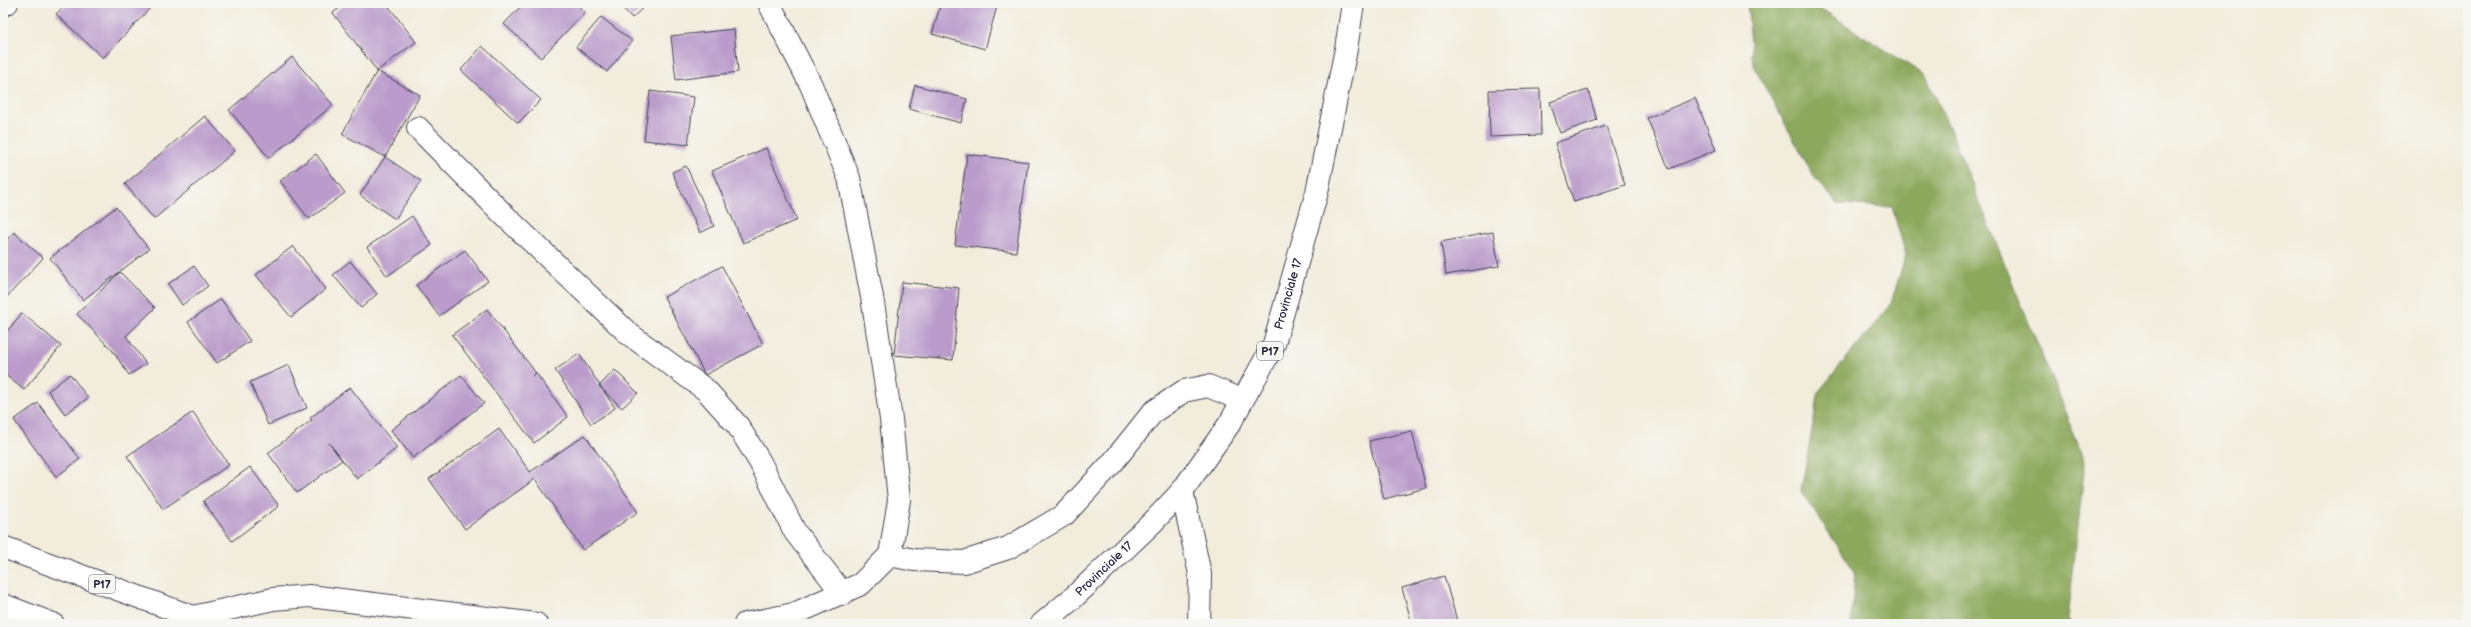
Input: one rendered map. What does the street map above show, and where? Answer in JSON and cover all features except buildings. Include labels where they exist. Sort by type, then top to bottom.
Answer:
[{"type":"street","points":[[3,5],[7,3]]},
{"type":"street","points":[[745,624],[794,614],[843,594],[861,584],[890,555],[899,500],[891,419],[872,297],[849,178],[811,85],[768,3]]},
{"type":"street","name":"Provinciale 17","points":[[1042,624],[1074,597],[1152,523],[1182,491],[1230,424],[1274,344],[1317,192],[1346,49],[1353,3]]},
{"type":"street","points":[[418,128],[505,216],[629,334],[706,390],[738,426],[760,462],[795,532],[843,594]]},
{"type":"street","points":[[890,555],[914,560],[964,562],[1008,548],[1064,515],[1113,462],[1153,412],[1184,391],[1208,386],[1242,400]]},
{"type":"street","points":[[1182,491],[1200,574],[1199,624]]},
{"type":"street","name":"P17","points":[[3,547],[196,621]]},
{"type":"street","points":[[196,621],[273,599],[309,596],[536,624]]},
{"type":"street","points":[[3,605],[53,624]]},
{"type":"green space","points":[[1747,3],[1812,3],[1926,76],[1947,122],[2085,461],[2068,619],[2070,624],[1851,624],[1855,572],[1801,491],[1819,391],[1890,306],[1906,255],[1892,207],[1838,204],[1814,177],[1753,65]]}]
